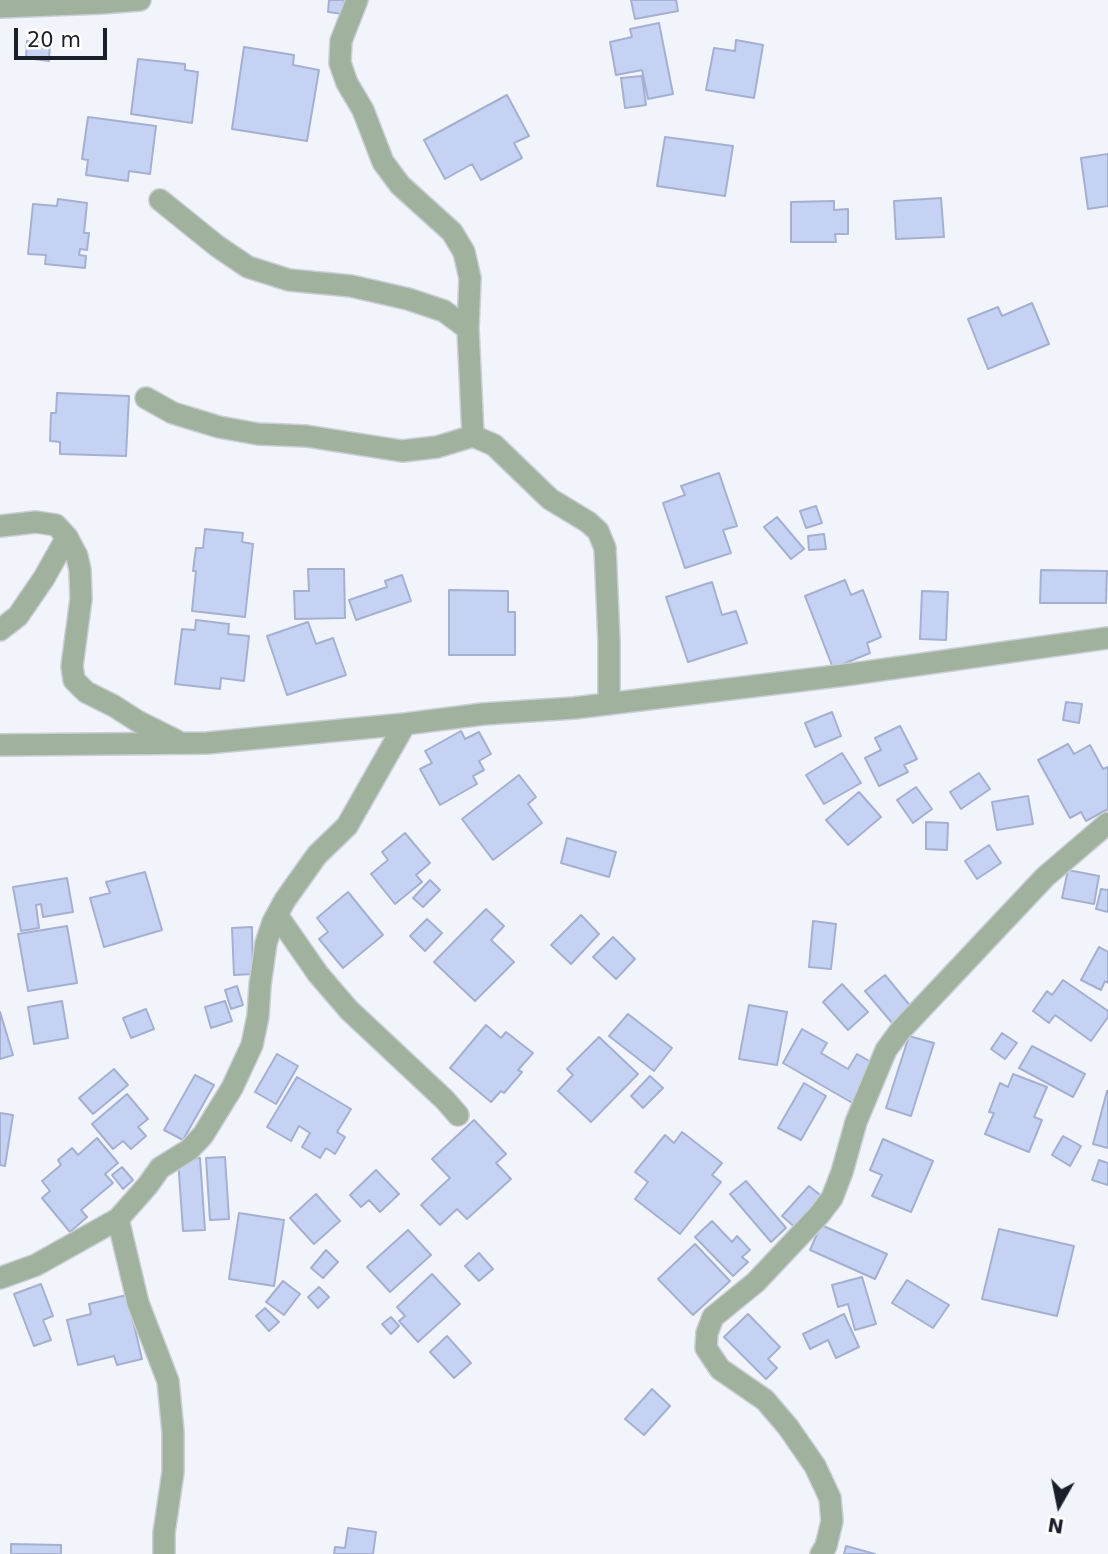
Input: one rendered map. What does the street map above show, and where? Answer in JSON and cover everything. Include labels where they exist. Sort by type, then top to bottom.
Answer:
[{"type":"street","points":[[0,7],[140,0]]},
{"type":"street","points":[[360,1],[341,41],[340,62],[347,83],[363,110],[383,162],[400,185],[452,232],[464,252],[470,278],[468,329],[473,436]]},
{"type":"street","points":[[160,200],[248,267],[289,280],[351,286],[408,299],[444,311],[468,329]]},
{"type":"street","points":[[146,398],[173,412],[258,434],[306,436],[402,451],[437,447],[473,436],[494,445],[550,499],[598,531],[605,548],[609,704]]},
{"type":"street","points":[[0,526],[36,523],[56,525],[67,537],[77,556],[80,569],[81,599],[72,666],[74,680],[86,692],[182,743]]},
{"type":"street","points":[[0,630],[18,616],[67,537]]},
{"type":"street","points":[[0,745],[207,743],[482,714],[574,708],[1108,638]]},
{"type":"street","points":[[0,1278],[36,1265],[118,1219],[160,1168],[189,1150],[203,1135],[232,1088],[252,1045],[266,943],[276,915],[317,855],[347,827],[405,724]]},
{"type":"street","points":[[821,1554],[826,1546],[832,1521],[830,1498],[815,1466],[788,1427],[765,1400],[720,1369],[706,1349],[707,1333],[713,1317],[756,1282],[832,1198],[856,1122],[886,1050],[900,1031],[1045,877],[1108,823]]},
{"type":"street","points":[[276,915],[318,974],[349,1010],[458,1115]]},
{"type":"street","points":[[118,1219],[138,1303],[168,1381],[173,1432],[173,1472],[164,1533],[164,1554]]},
{"type":"building","points":[[329,0],[344,0],[343,14],[328,12]]},
{"type":"building","points":[[631,0],[676,0],[678,11],[635,19]]},
{"type":"building","points":[[659,23],[673,94],[648,99],[642,70],[616,75],[610,42],[632,37],[630,29]]},
{"type":"building","points":[[736,40],[763,45],[754,98],[706,90],[714,48],[735,51]]},
{"type":"building","points":[[27,41],[50,44],[49,61],[26,58]]},
{"type":"building","points":[[244,47],[294,55],[293,65],[319,70],[307,141],[232,129]]},
{"type":"building","points":[[138,59],[185,64],[185,70],[198,72],[192,123],[131,114]]},
{"type":"building","points":[[642,76],[646,105],[625,108],[621,78]]},
{"type":"building","points":[[507,95],[529,136],[514,143],[522,158],[481,180],[472,164],[445,179],[424,140]]},
{"type":"building","points":[[88,117],[156,126],[150,174],[129,171],[128,181],[86,175],[88,160],[82,159]]},
{"type":"building","points":[[665,137],[733,146],[725,196],[657,186]]},
{"type":"building","points":[[1108,154],[1108,206],[1088,209],[1081,158]]},
{"type":"building","points":[[941,198],[944,237],[896,239],[894,201]]},
{"type":"building","points":[[58,199],[87,203],[84,233],[89,233],[87,250],[80,249],[79,255],[86,256],[85,268],[45,264],[46,255],[28,254],[33,204],[57,206]]},
{"type":"building","points":[[834,201],[834,210],[848,209],[848,234],[835,234],[836,242],[791,242],[791,202]]},
{"type":"building","points":[[1032,303],[1049,344],[988,369],[968,319],[998,307],[1002,316]]},
{"type":"building","points":[[57,393],[129,396],[126,456],[60,454],[60,442],[50,441],[51,413],[56,413]]},
{"type":"building","points":[[719,473],[737,526],[723,530],[731,553],[685,568],[663,503],[685,495],[681,486]]},
{"type":"building","points":[[816,506],[822,523],[806,528],[800,511]]},
{"type":"building","points":[[777,517],[804,549],[791,559],[764,527]]},
{"type":"building","points":[[205,529],[243,533],[242,542],[253,544],[245,617],[192,611],[196,548],[203,548]]},
{"type":"building","points":[[824,534],[826,549],[809,550],[808,536]]},
{"type":"building","points":[[308,569],[344,569],[345,618],[295,619],[294,591],[309,591]]},
{"type":"building","points":[[1041,570],[1107,571],[1106,603],[1040,603]]},
{"type":"building","points":[[402,575],[411,601],[356,620],[349,600],[387,587],[385,581]]},
{"type":"building","points":[[845,580],[851,595],[863,590],[881,637],[867,643],[870,653],[833,668],[805,596]]},
{"type":"building","points":[[712,582],[722,615],[736,611],[747,643],[688,662],[666,597]]},
{"type":"building","points":[[449,590],[508,591],[508,612],[515,612],[515,655],[449,655]]},
{"type":"building","points":[[922,591],[948,592],[946,640],[920,639]]},
{"type":"building","points":[[196,620],[229,624],[228,634],[249,636],[244,681],[221,678],[220,689],[175,684],[182,629],[195,630]]},
{"type":"building","points":[[308,622],[316,644],[333,638],[346,675],[287,695],[267,636]]},
{"type":"building","points":[[1066,702],[1082,704],[1079,723],[1063,720]]},
{"type":"building","points":[[832,712],[841,736],[815,747],[805,723]]},
{"type":"building","points":[[900,726],[917,759],[904,765],[908,772],[879,786],[865,758],[881,750],[875,738]]},
{"type":"building","points":[[461,731],[465,739],[479,732],[491,754],[479,761],[484,770],[473,776],[477,784],[440,805],[420,769],[432,763],[425,751]]},
{"type":"building","points":[[1068,744],[1074,754],[1090,745],[1103,769],[1108,767],[1108,809],[1086,821],[1081,812],[1070,818],[1038,760]]},
{"type":"building","points":[[842,753],[861,783],[824,804],[806,775]]},
{"type":"building","points":[[979,773],[990,789],[961,809],[950,792]]},
{"type":"building","points":[[519,775],[536,797],[528,804],[542,823],[493,860],[462,819]]},
{"type":"building","points":[[916,787],[932,809],[913,823],[897,800]]},
{"type":"building","points":[[859,792],[881,817],[848,845],[826,820]]},
{"type":"building","points":[[1028,796],[1033,824],[997,830],[992,802]]},
{"type":"building","points":[[926,822],[948,823],[947,850],[926,849]]},
{"type":"building","points":[[405,833],[430,863],[416,875],[422,882],[395,904],[371,874],[388,860],[382,852]]},
{"type":"building","points":[[567,838],[616,852],[609,877],[561,863]]},
{"type":"building","points":[[989,845],[1001,863],[977,879],[965,861]]},
{"type":"building","points":[[1068,870],[1099,876],[1094,904],[1062,898]]},
{"type":"building","points":[[145,872],[162,930],[104,947],[90,898],[110,893],[106,882]]},
{"type":"building","points":[[67,878],[73,912],[43,917],[41,904],[36,905],[39,928],[21,931],[13,887]]},
{"type":"building","points":[[430,880],[440,890],[423,907],[413,898]]},
{"type":"building","points":[[1101,889],[1108,890],[1108,912],[1096,909]]},
{"type":"building","points":[[348,892],[383,935],[343,968],[319,939],[328,932],[317,918]]},
{"type":"building","points":[[486,909],[504,926],[491,940],[514,962],[475,1001],[434,962]]},
{"type":"building","points":[[581,915],[599,934],[571,964],[551,945]]},
{"type":"building","points":[[427,919],[442,933],[425,951],[410,936]]},
{"type":"building","points":[[813,921],[836,924],[831,969],[809,967]]},
{"type":"building","points":[[67,926],[77,983],[28,991],[18,934]]},
{"type":"building","points":[[252,927],[253,974],[234,975],[232,928]]},
{"type":"building","points":[[613,937],[635,959],[616,979],[593,957]]},
{"type":"building","points":[[1099,947],[1108,952],[1108,983],[1105,981],[1101,990],[1081,980]]},
{"type":"building","points":[[885,975],[912,1008],[893,1024],[865,991]]},
{"type":"building","points":[[1063,980],[1108,1011],[1108,1017],[1091,1041],[1055,1015],[1049,1023],[1033,1011],[1047,991],[1052,995]]},
{"type":"building","points":[[842,984],[868,1012],[848,1030],[823,1002]]},
{"type":"building","points":[[237,986],[243,1005],[231,1009],[225,990]]},
{"type":"building","points":[[62,1001],[68,1038],[34,1044],[28,1007]]},
{"type":"building","points":[[225,1001],[232,1021],[211,1028],[205,1007]]},
{"type":"building","points":[[749,1005],[787,1012],[777,1065],[739,1059]]},
{"type":"building","points":[[146,1009],[154,1029],[131,1038],[123,1018]]},
{"type":"building","points":[[0,1012],[13,1055],[0,1059]]},
{"type":"building","points":[[628,1014],[672,1048],[654,1071],[609,1036]]},
{"type":"building","points":[[486,1025],[501,1038],[506,1032],[533,1053],[518,1070],[522,1072],[504,1093],[501,1091],[491,1102],[450,1068]]},
{"type":"building","points":[[802,1029],[827,1043],[821,1053],[848,1069],[857,1054],[878,1066],[856,1105],[783,1063]]},
{"type":"building","points":[[1002,1033],[1017,1043],[1005,1059],[991,1049]]},
{"type":"building","points":[[909,1036],[934,1043],[911,1116],[886,1108]]},
{"type":"building","points":[[599,1037],[638,1074],[591,1122],[558,1091],[573,1075],[567,1069]]},
{"type":"building","points":[[1032,1046],[1085,1074],[1073,1097],[1019,1068]]},
{"type":"building","points":[[277,1054],[298,1066],[276,1104],[255,1092]]},
{"type":"building","points":[[114,1069],[128,1085],[93,1114],[79,1098]]},
{"type":"building","points":[[1013,1074],[1047,1087],[1034,1117],[1042,1120],[1029,1152],[985,1134],[994,1113],[989,1112],[1000,1083],[1008,1087]]},
{"type":"building","points":[[195,1075],[214,1085],[183,1140],[164,1130]]},
{"type":"building","points":[[650,1076],[663,1088],[643,1108],[631,1096]]},
{"type":"building","points":[[297,1077],[351,1109],[337,1132],[345,1137],[335,1154],[326,1148],[320,1158],[302,1147],[310,1133],[299,1126],[291,1141],[267,1127]]},
{"type":"building","points":[[804,1083],[826,1096],[801,1140],[778,1128]]},
{"type":"building","points":[[1108,1091],[1108,1148],[1093,1144]]},
{"type":"building","points":[[127,1094],[148,1119],[138,1127],[146,1136],[131,1149],[123,1141],[113,1149],[92,1124]]},
{"type":"building","points":[[0,1113],[13,1115],[5,1166],[0,1165]]},
{"type":"building","points":[[474,1120],[506,1154],[496,1163],[511,1179],[467,1219],[457,1209],[440,1225],[421,1205],[450,1178],[432,1159]]},
{"type":"building","points":[[682,1132],[722,1163],[712,1175],[721,1182],[680,1234],[635,1199],[648,1182],[635,1172],[665,1135],[674,1143]]},
{"type":"building","points":[[1063,1136],[1081,1146],[1070,1166],[1052,1155]]},
{"type":"building","points":[[97,1138],[118,1163],[105,1174],[113,1183],[81,1210],[87,1217],[70,1232],[42,1198],[50,1191],[42,1181],[61,1165],[58,1160],[72,1148],[78,1155]]},
{"type":"building","points":[[883,1139],[933,1161],[911,1212],[872,1196],[882,1175],[870,1170]]},
{"type":"building","points":[[225,1157],[229,1219],[210,1220],[206,1158]]},
{"type":"building","points":[[200,1158],[205,1230],[183,1231],[178,1159]]},
{"type":"building","points":[[1099,1160],[1108,1163],[1108,1185],[1092,1180]]},
{"type":"building","points":[[122,1167],[133,1180],[123,1189],[112,1175]]},
{"type":"building","points":[[376,1170],[399,1194],[380,1212],[369,1200],[361,1207],[350,1195]]},
{"type":"building","points":[[746,1181],[786,1228],[771,1242],[730,1194]]},
{"type":"building","points":[[809,1186],[824,1198],[797,1229],[782,1216]]},
{"type":"building","points":[[316,1194],[340,1221],[314,1244],[290,1218]]},
{"type":"building","points":[[239,1213],[284,1220],[274,1286],[229,1279]]},
{"type":"building","points":[[712,1221],[732,1242],[737,1236],[750,1250],[742,1257],[748,1262],[733,1276],[695,1237]]},
{"type":"building","points":[[821,1225],[887,1254],[875,1279],[810,1250]]},
{"type":"building","points":[[999,1229],[1074,1246],[1057,1316],[982,1299]]},
{"type":"building","points":[[408,1230],[431,1255],[390,1292],[367,1267]]},
{"type":"building","points":[[695,1244],[730,1281],[693,1315],[658,1279]]},
{"type":"building","points":[[326,1250],[338,1262],[323,1278],[311,1268]]},
{"type":"building","points":[[479,1253],[493,1269],[479,1281],[465,1266]]},
{"type":"building","points":[[432,1274],[460,1304],[418,1342],[399,1321],[405,1316],[397,1307]]},
{"type":"building","points":[[862,1277],[876,1324],[855,1330],[848,1304],[838,1307],[832,1285]]},
{"type":"building","points":[[907,1280],[949,1305],[933,1328],[892,1303]]},
{"type":"building","points":[[283,1281],[300,1294],[284,1315],[266,1302]]},
{"type":"building","points":[[41,1284],[53,1316],[43,1320],[51,1340],[34,1346],[14,1294]]},
{"type":"building","points":[[319,1287],[329,1297],[318,1308],[308,1297]]},
{"type":"building","points":[[127,1295],[142,1359],[117,1365],[114,1356],[78,1365],[67,1320],[91,1314],[89,1304]]},
{"type":"building","points":[[265,1308],[279,1322],[269,1331],[256,1316]]},
{"type":"building","points":[[748,1314],[780,1347],[768,1359],[777,1368],[766,1379],[724,1337]]},
{"type":"building","points":[[844,1314],[859,1347],[836,1358],[828,1340],[810,1349],[803,1334]]},
{"type":"building","points":[[391,1317],[399,1326],[391,1334],[382,1324]]},
{"type":"building","points":[[447,1336],[471,1363],[454,1378],[430,1352]]},
{"type":"building","points":[[652,1389],[670,1406],[644,1435],[625,1419]]},
{"type":"building","points":[[348,1528],[376,1532],[373,1554],[334,1554],[335,1547],[345,1548]]},
{"type":"building","points":[[11,1544],[61,1545],[61,1554],[11,1554]]},
{"type":"building","points":[[846,1546],[875,1554],[844,1554]]}]
